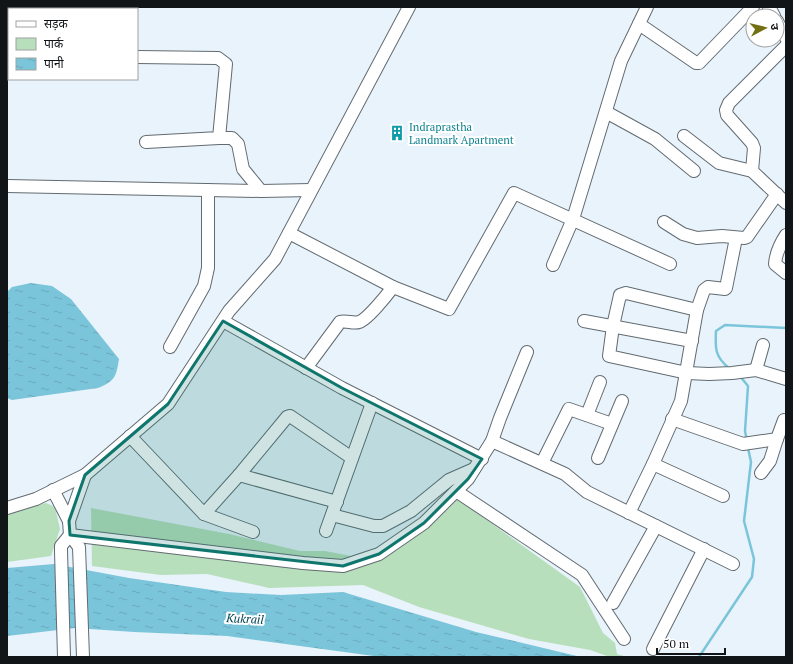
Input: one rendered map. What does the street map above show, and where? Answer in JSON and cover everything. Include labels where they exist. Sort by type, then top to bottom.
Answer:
[{"type":"street","points":[[7,508],[36,499],[85,475],[168,404],[229,311],[275,259],[409,7]]},
{"type":"street","points":[[552,265],[573,219],[621,61],[647,7]]},
{"type":"street","points":[[639,24],[696,63],[699,63],[753,7]]},
{"type":"street","points":[[752,171],[754,148],[752,143],[727,115],[726,110],[729,103],[786,46]]},
{"type":"street","points":[[138,57],[218,58],[226,64],[219,138]]},
{"type":"street","points":[[606,112],[655,139],[694,171]]},
{"type":"street","points":[[684,136],[719,163],[752,171],[786,203]]},
{"type":"street","points":[[146,142],[232,138],[238,144],[243,169],[261,191]]},
{"type":"street","points":[[7,186],[261,191],[311,190]]},
{"type":"street","points":[[170,347],[204,286],[208,268],[208,190]]},
{"type":"street","points":[[289,233],[393,288],[449,309],[514,193],[670,264]]},
{"type":"street","points":[[664,222],[683,234],[697,238],[722,236],[744,238],[748,237],[777,194]]},
{"type":"street","points":[[786,235],[779,245],[776,255],[776,264],[786,273]]},
{"type":"street","points":[[629,513],[653,464],[681,400],[697,310],[705,288],[708,287],[725,290],[736,238]]},
{"type":"street","points":[[306,368],[340,322],[357,323],[364,320],[393,288]]},
{"type":"street","points":[[697,310],[626,293],[620,295],[613,326],[609,356],[687,373],[709,374],[756,370],[786,379]]},
{"type":"street","points":[[223,321],[372,403],[478,464]]},
{"type":"street","points":[[584,321],[692,341]]},
{"type":"street","points":[[756,370],[762,345]]},
{"type":"street","points":[[70,535],[304,563],[343,566],[379,554],[424,523],[468,479],[492,441],[527,352]]},
{"type":"street","points":[[587,415],[600,382]]},
{"type":"street","points":[[598,458],[622,401]]},
{"type":"street","points":[[326,531],[372,403]]},
{"type":"street","points":[[542,463],[569,409],[612,424]]},
{"type":"street","points":[[204,514],[290,416],[352,458]]},
{"type":"street","points":[[672,419],[744,444],[777,439]]},
{"type":"street","points":[[761,473],[770,460],[784,420]]},
{"type":"street","points":[[130,436],[204,514],[253,532]]},
{"type":"street","points":[[492,441],[565,474],[587,492],[733,564]]},
{"type":"street","points":[[332,515],[374,526],[383,526],[411,511],[449,480],[478,464]]},
{"type":"street","points":[[653,464],[723,496]]},
{"type":"street","points":[[69,521],[85,475]]},
{"type":"street","points":[[239,475],[336,502]]},
{"type":"street","points":[[53,490],[69,521],[70,535],[79,547],[83,653]]},
{"type":"street","points":[[456,491],[582,575],[624,639]]},
{"type":"street","points":[[613,603],[656,526]]},
{"type":"street","points":[[64,654],[61,546],[70,535]]},
{"type":"street","points":[[652,649],[704,549]]},
{"type":"highlighted area","points":[[223,321],[342,388],[482,459],[468,479],[424,523],[379,554],[343,566],[70,535],[69,521],[85,475],[168,404]]},
{"type":"green space","points":[[456,498],[580,587],[603,633],[615,643],[617,654],[627,657],[610,657],[590,650],[529,639],[419,607],[363,585],[269,588],[207,574],[161,575],[92,566],[91,508],[229,534],[300,551],[325,551],[377,561]]},
{"type":"green space","points":[[46,503],[55,507],[60,529],[51,556],[7,562],[7,514]]},
{"type":"water","points":[[31,283],[52,286],[71,299],[119,359],[116,374],[108,383],[98,388],[12,400],[7,398],[7,292],[12,287]]},
{"type":"water","name":"Kukrail","points":[[54,564],[129,578],[226,592],[281,595],[343,592],[476,632],[581,657],[381,657],[227,636],[75,628],[7,636],[7,568]]},
{"type":"waterway","points":[[730,369],[721,361],[717,352],[716,331],[725,325],[786,328]]},
{"type":"waterway","points":[[739,375],[748,386],[745,431],[747,441]]},
{"type":"waterway","points":[[699,657],[752,577],[754,559],[744,521],[751,462],[748,448]]},
{"type":"place","name":"Indraprastha Landmark Apartment","points":[[397,133]]}]
